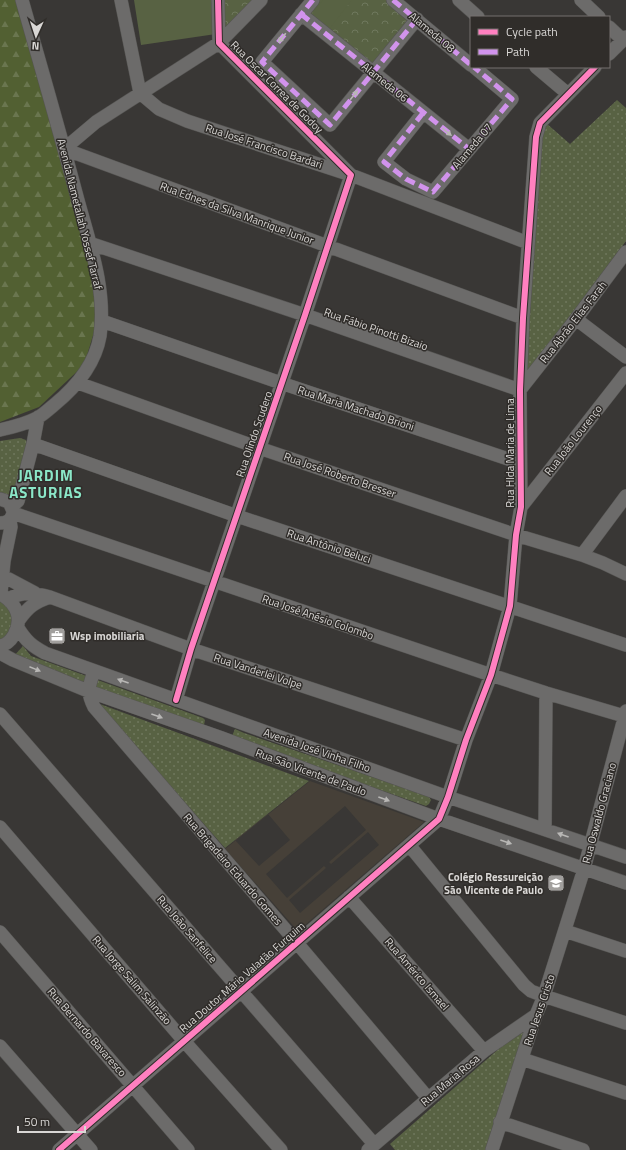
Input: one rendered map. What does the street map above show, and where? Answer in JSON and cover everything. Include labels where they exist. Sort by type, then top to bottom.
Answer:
[{"type":"street","name":"Avenida Nametallah Yossef Tarraf","points":[[0,430],[18,426],[38,417],[65,396],[78,383],[93,358],[102,321],[101,290],[90,243],[22,0]]},
{"type":"street","points":[[121,0],[140,93]]},
{"type":"street","name":"Rua Oscar Correa de Godoy","points":[[218,0],[220,43],[351,175]]},
{"type":"street","points":[[64,149],[96,122],[220,43],[261,0]]},
{"type":"street","points":[[313,0],[262,62],[330,125],[417,19]]},
{"type":"street","name":"Alameda 08","points":[[393,0],[470,64]]},
{"type":"street","points":[[458,0],[477,16]]},
{"type":"street","points":[[581,0],[598,16]]},
{"type":"street","name":"Alameda 06","points":[[301,14],[469,149]]},
{"type":"street","points":[[610,28],[625,39],[610,53]]},
{"type":"street","name":"Alameda 07","points":[[423,112],[384,162],[406,179],[433,192],[512,99],[475,68]]},
{"type":"street","points":[[537,68],[568,94],[594,68]]},
{"type":"street","name":"Rua José Francisco Bardari","points":[[140,93],[159,109],[187,121],[351,175],[528,243]]},
{"type":"street","name":"Rua Hlda Maria de Lima","points":[[439,819],[490,675],[510,606],[516,535],[521,507],[520,390],[523,318],[536,137],[540,123],[568,94]]},
{"type":"street","name":"Rua Ednes da Silva Manrique Junior","points":[[64,149],[523,318]]},
{"type":"street","name":"Rua Olindo Scudero","points":[[176,700],[191,649],[351,175]]},
{"type":"street","name":"Rua Fábio Pinotti Bizaio","points":[[90,243],[305,315],[520,390]]},
{"type":"street","name":"Rua Abrão Elias Farah","points":[[520,390],[626,252]]},
{"type":"street","points":[[576,319],[626,357]]},
{"type":"street","name":"Rua Maria Machado Brioni","points":[[102,321],[520,463]]},
{"type":"street","name":"Rua João Lourenço","points":[[521,507],[626,373]]},
{"type":"street","name":"Rua José Roberto Bresser","points":[[78,383],[259,448],[516,535],[582,555],[602,562],[626,574]]},
{"type":"street","points":[[3,596],[4,561],[11,527],[9,516],[18,501],[33,444],[38,417]]},
{"type":"street","name":"Rua Antônio Beluci","points":[[33,444],[237,516],[626,645]]},
{"type":"street","points":[[582,555],[626,496]]},
{"type":"street","name":"Rua José Anésio Colombo","points":[[0,499],[9,502],[9,516],[214,581],[546,693],[625,713]]},
{"type":"street","name":"Rua José Roberto Bresser","points":[[602,562],[626,563]]},
{"type":"street","points":[[3,576],[35,593]]},
{"type":"street","name":"Rua Vanderlei Volpe","points":[[3,596],[35,593],[50,597],[191,649],[466,740]]},
{"type":"street","name":"Avenida José Vinha Filho","points":[[3,596],[16,608],[18,624],[24,638],[33,647],[45,653],[448,796],[626,857]]},
{"type":"street","points":[[0,646],[4,645],[12,638],[26,609],[34,603],[50,597]]},
{"type":"street","name":"Rua São Vicente de Paulo","points":[[0,652],[13,660],[88,691],[222,738],[439,819],[626,883]]},
{"type":"street","points":[[88,691],[94,671]]},
{"type":"street","name":"Rua Brigadeiro Eduardo Gomes","points":[[88,691],[94,707],[428,1098]]},
{"type":"street","points":[[545,829],[546,693]]},
{"type":"street","points":[[204,732],[209,712]]},
{"type":"street","name":"Rua Oswaldo Graciano","points":[[584,869],[621,749],[625,713]]},
{"type":"street","name":"Rua João Sanfelice","points":[[0,714],[241,992],[371,1147]]},
{"type":"street","points":[[222,738],[228,718]]},
{"type":"street","points":[[522,821],[535,815],[542,805],[545,792]]},
{"type":"street","name":"Rua Doutor Mário Valadão Furquim","points":[[59,1150],[439,819]]},
{"type":"street","name":"Rua Jorge Salim Salinzão","points":[[0,827],[184,1041],[281,1150]]},
{"type":"street","points":[[409,845],[524,985],[531,991],[626,1023]]},
{"type":"street","name":"Rua Jesus Cristo","points":[[492,1150],[536,1015],[544,996],[584,869]]},
{"type":"street","name":"Rua Américo Ismael","points":[[349,897],[484,1051]]},
{"type":"street","points":[[565,931],[626,951]]},
{"type":"street","name":"Rua Bernardo Bavaresco","points":[[0,932],[188,1150]]},
{"type":"street","name":"Rua Maria Rosa","points":[[371,1147],[484,1051],[536,1015]]},
{"type":"street","points":[[0,1046],[91,1150]]},
{"type":"street","points":[[522,1059],[626,1094]]},
{"type":"street","points":[[500,1122],[583,1150]]},
{"type":"shaded area","points":[[310,781],[424,822],[298,931],[225,849],[236,841],[259,866],[290,840],[268,814]],"holes":[[[345,806],[366,830],[329,862],[331,864],[368,832],[379,845],[300,913],[289,900],[326,868],[324,866],[287,898],[266,874]]]},
{"type":"green space","points":[[0,0],[17,0],[97,291],[95,329],[84,365],[39,407],[0,422]]},
{"type":"green space","points":[[134,0],[211,0],[216,34],[141,45]]},
{"type":"green space","points":[[224,0],[254,0],[225,32]]},
{"type":"green space","points":[[319,0],[386,0],[410,19],[371,65],[307,15]]},
{"type":"green space","points":[[323,0],[352,0],[329,29],[311,15]]},
{"type":"green space","points":[[617,100],[626,108],[626,241],[525,376],[540,143],[546,123],[570,144]]},
{"type":"green space","points":[[20,438],[26,440],[28,445],[15,498],[0,495],[0,441]]},
{"type":"green space","points":[[0,600],[4,602],[13,617],[9,634],[0,641]]},
{"type":"green space","points":[[23,646],[31,656],[203,718],[205,720],[204,725],[200,727],[13,657]]},
{"type":"green space","points":[[97,703],[309,781],[225,848]]},
{"type":"green space","points":[[235,729],[428,796],[431,800],[426,806],[234,739],[232,736]]},
{"type":"green space","points":[[519,1031],[526,1031],[487,1150],[395,1150],[390,1144]]},
{"type":"marked path","points":[[313,0],[262,62],[330,125],[417,19]]},
{"type":"marked path","points":[[393,0],[470,64]]},
{"type":"marked path","points":[[301,14],[469,149]]},
{"type":"marked path","points":[[423,113],[384,162],[406,179],[433,192],[512,99],[475,68]]},
{"type":"cycle path","points":[[176,700],[191,649],[351,175],[219,43],[218,0]]},
{"type":"cycle path","points":[[59,1150],[439,819],[448,797],[466,740],[491,675],[510,606],[516,535],[521,507],[520,390],[523,318],[536,137],[540,123],[594,68]]},
{"type":"place","name":"Wsp imobiliaria","points":[[57,636]]},
{"type":"place","name":"Colégio Ressureição São Vicente de Paulo","points":[[556,883]]},
{"type":"district","name":"JARDIM ASTURIAS","points":[[46,484]]}]
